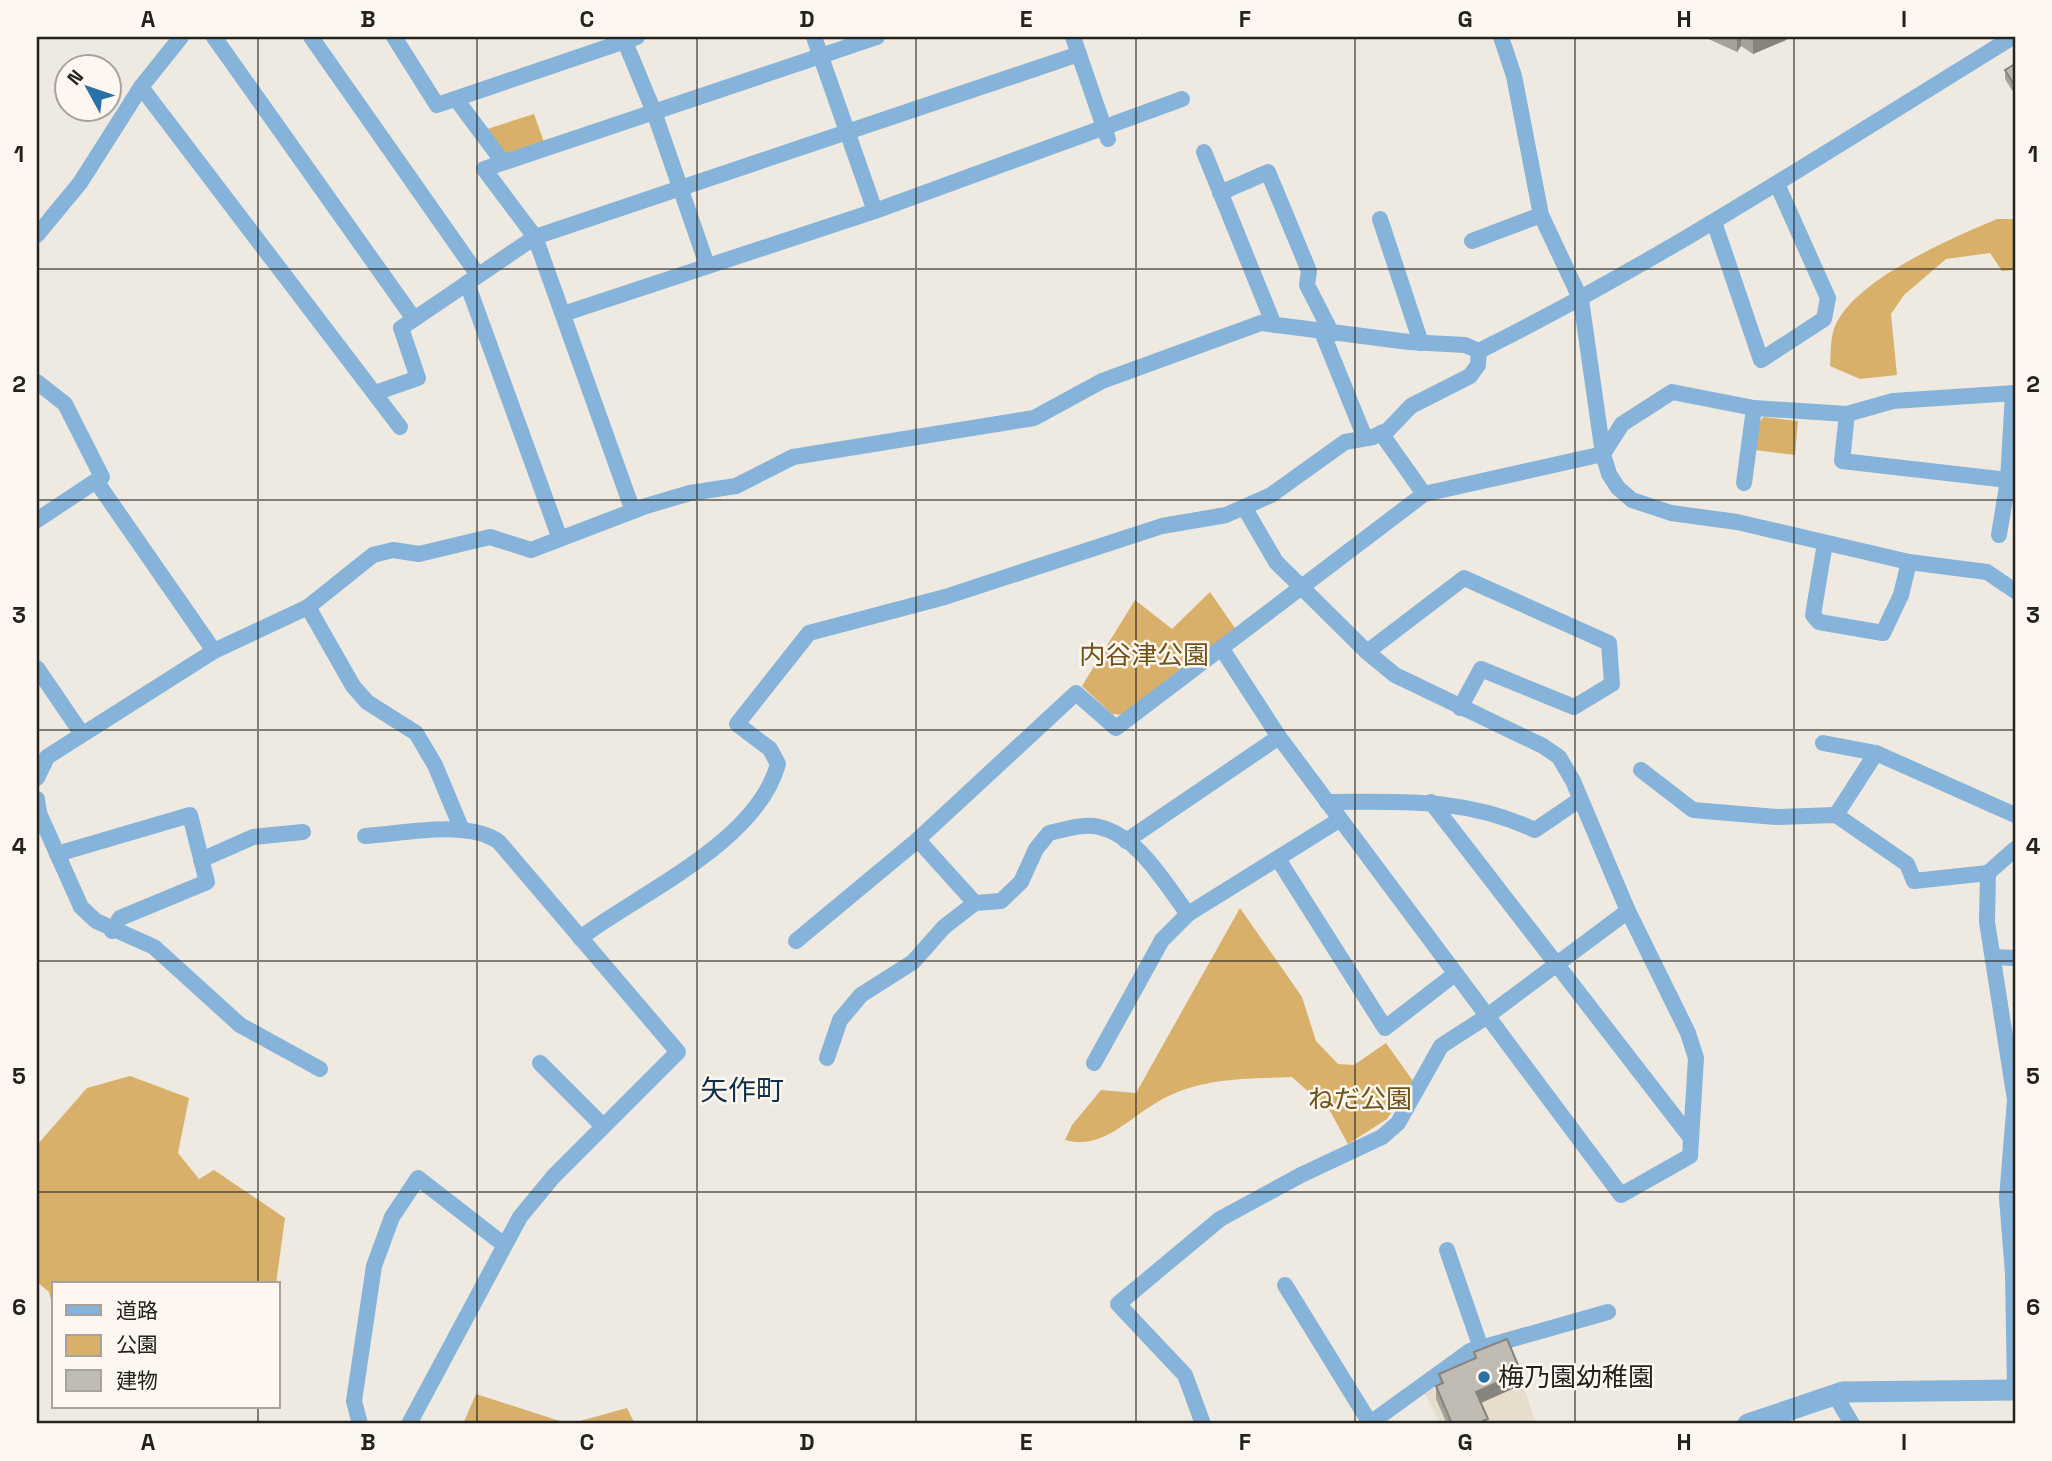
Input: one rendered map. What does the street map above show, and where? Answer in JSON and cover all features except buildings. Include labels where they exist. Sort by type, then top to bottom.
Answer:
[{"type":"street","points":[[37,235],[80,183],[141,87],[181,37]]},
{"type":"street","points":[[214,37],[414,319]]},
{"type":"street","points":[[311,37],[473,279],[560,539]]},
{"type":"street","points":[[394,37],[437,105],[628,38],[707,265]]},
{"type":"street","points":[[814,37],[875,211]]},
{"type":"street","points":[[633,511],[536,237],[484,169],[877,37]]},
{"type":"street","points":[[1073,37],[1106,134]]},
{"type":"street","points":[[1502,37],[1514,76],[1541,215],[1581,300],[1603,454],[1609,474],[1618,488],[1632,500],[1671,513],[1737,522],[1909,562],[1987,572],[2015,591]]},
{"type":"street","points":[[37,778],[47,757],[214,652],[308,607],[373,555],[393,550],[419,554],[490,537],[531,550],[633,511],[690,493],[736,486],[793,457],[1034,418],[1102,381],[1261,323],[1327,333],[1465,345],[1479,351],[1581,300],[1714,222],[2013,37]]},
{"type":"street","points":[[375,393],[418,378],[401,328],[536,237],[1079,54]]},
{"type":"street","points":[[141,87],[400,427]]},
{"type":"street","points":[[456,99],[503,162]]},
{"type":"street","points":[[563,314],[1106,134],[1182,99]]},
{"type":"street","points":[[1204,152],[1274,325]]},
{"type":"street","points":[[1220,194],[1268,172],[1309,271],[1307,285],[1365,438]]},
{"type":"street","points":[[1714,222],[1761,360],[1824,319],[1828,298],[1777,184]]},
{"type":"street","points":[[1472,241],[1541,215]]},
{"type":"street","points":[[1380,219],[1421,343]]},
{"type":"street","points":[[580,938],[612,914],[686,869],[718,844],[757,806],[773,782],[778,764],[770,750],[737,724],[809,633],[945,597],[1162,526],[1226,515],[1271,495],[1345,442],[1381,433],[1412,406],[1470,376],[1478,365],[1479,351]]},
{"type":"street","points":[[37,382],[65,404],[102,477],[37,520]]},
{"type":"street","points":[[796,941],[918,840],[1076,693],[1116,728],[1424,494],[1603,454],[1622,424],[1672,392],[1754,408],[1847,414],[1894,401],[2014,393],[2008,480],[1999,536]]},
{"type":"street","points":[[1744,483],[1754,408]]},
{"type":"street","points":[[1847,414],[1842,461],[2008,480]]},
{"type":"street","points":[[1381,433],[1424,494]]},
{"type":"street","points":[[96,481],[214,652]]},
{"type":"street","points":[[1222,649],[1279,737],[1339,820],[1620,1195],[1690,1156],[1696,1058],[1688,1033],[1628,911],[1573,781],[1559,757],[1395,675],[1367,652],[1276,562],[1244,507]]},
{"type":"street","points":[[1825,543],[1813,615],[1819,622],[1883,633],[1901,595],[1909,562]]},
{"type":"street","points":[[1367,652],[1464,578],[1609,643],[1612,684],[1574,707],[1481,670],[1460,708]]},
{"type":"street","points":[[308,607],[353,686],[367,702],[416,733],[435,765],[462,830]]},
{"type":"street","points":[[37,668],[82,734]]},
{"type":"street","points":[[1126,841],[1279,737]]},
{"type":"street","points":[[1823,743],[1876,753],[2015,816]]},
{"type":"street","points":[[1836,815],[1876,753]]},
{"type":"street","points":[[1641,770],[1693,810],[1776,817],[1836,815],[1907,864],[1914,881],[1988,873],[2015,849]]},
{"type":"street","points":[[37,799],[39,813],[81,907],[112,931],[154,947],[240,1025],[320,1069]]},
{"type":"street","points":[[1327,802],[1431,802],[1464,805],[1505,816],[1535,830],[1579,800]]},
{"type":"street","points":[[1431,802],[1691,1138]]},
{"type":"street","points":[[57,854],[190,815],[207,882],[120,918],[112,931]]},
{"type":"street","points":[[1094,1063],[1162,940],[1188,915],[1339,820]]},
{"type":"street","points":[[827,1058],[840,1020],[861,995],[913,962],[944,927],[975,903],[1001,901],[1021,882],[1036,849],[1049,833],[1097,826],[1126,841],[1150,863],[1188,915]]},
{"type":"street","points":[[365,836],[462,830],[488,834],[499,842],[678,1052],[553,1177],[520,1217],[503,1244],[409,1424]]},
{"type":"street","points":[[201,860],[253,837],[303,832]]},
{"type":"street","points":[[918,840],[975,903]]},
{"type":"street","points":[[1278,859],[1385,1028],[1455,974]]},
{"type":"street","points":[[1748,1424],[1843,1392],[2015,1390],[2013,1274],[2007,1198],[2015,1100],[1994,974],[1995,957],[1987,922],[1988,873]]},
{"type":"street","points":[[1203,1424],[1185,1376],[1118,1304],[1220,1219],[1301,1175],[1382,1137],[1398,1123],[1441,1046],[1486,1017],[1628,911]]},
{"type":"street","points":[[1995,957],[2015,958]]},
{"type":"street","points":[[540,1063],[603,1126]]},
{"type":"street","points":[[360,1424],[354,1401],[373,1266],[392,1217],[418,1178],[503,1244]]},
{"type":"street","points":[[1447,1250],[1481,1348]]},
{"type":"street","points":[[1285,1285],[1370,1424],[1470,1351],[1608,1312]]},
{"type":"street","points":[[1835,1395],[1852,1424]]},
{"type":"shaded area","name":"梅乃園幼稚園","points":[[1511,1348],[1536,1424],[1440,1424],[1424,1392],[1471,1362]]},
{"type":"green space","points":[[534,114],[545,145],[515,156],[503,152],[487,129]]},
{"type":"green space","points":[[1997,219],[2015,219],[2015,270],[2002,271],[1990,253],[1946,259],[1904,295],[1891,314],[1897,375],[1860,379],[1830,366],[1834,328],[1847,307],[1864,291],[1932,248]]},
{"type":"green space","points":[[1764,417],[1798,421],[1795,455],[1755,450],[1758,423]]},
{"type":"green space","name":"内谷津公園","points":[[1210,592],[1237,631],[1123,715],[1112,714],[1082,686],[1135,600],[1172,629]]},
{"type":"green space","name":"ねだ公園","points":[[1240,908],[1302,997],[1316,1041],[1338,1064],[1354,1065],[1386,1043],[1413,1081],[1387,1119],[1348,1144],[1330,1111],[1292,1077],[1239,1079],[1205,1084],[1172,1094],[1102,1137],[1078,1142],[1065,1140],[1072,1125],[1101,1090],[1136,1093]]},
{"type":"green space","points":[[130,1076],[189,1098],[178,1153],[199,1179],[214,1170],[285,1218],[276,1282],[52,1282],[52,1303],[49,1292],[37,1282],[37,1145],[87,1088]]},
{"type":"green space","points":[[476,1394],[569,1424],[463,1424]]},
{"type":"green space","points":[[627,1408],[635,1424],[569,1424]]},
{"type":"place","name":"梅乃園幼稚園","points":[[1484,1377]]},
{"type":"district","name":"矢作町","points":[[742,1090]]}]
